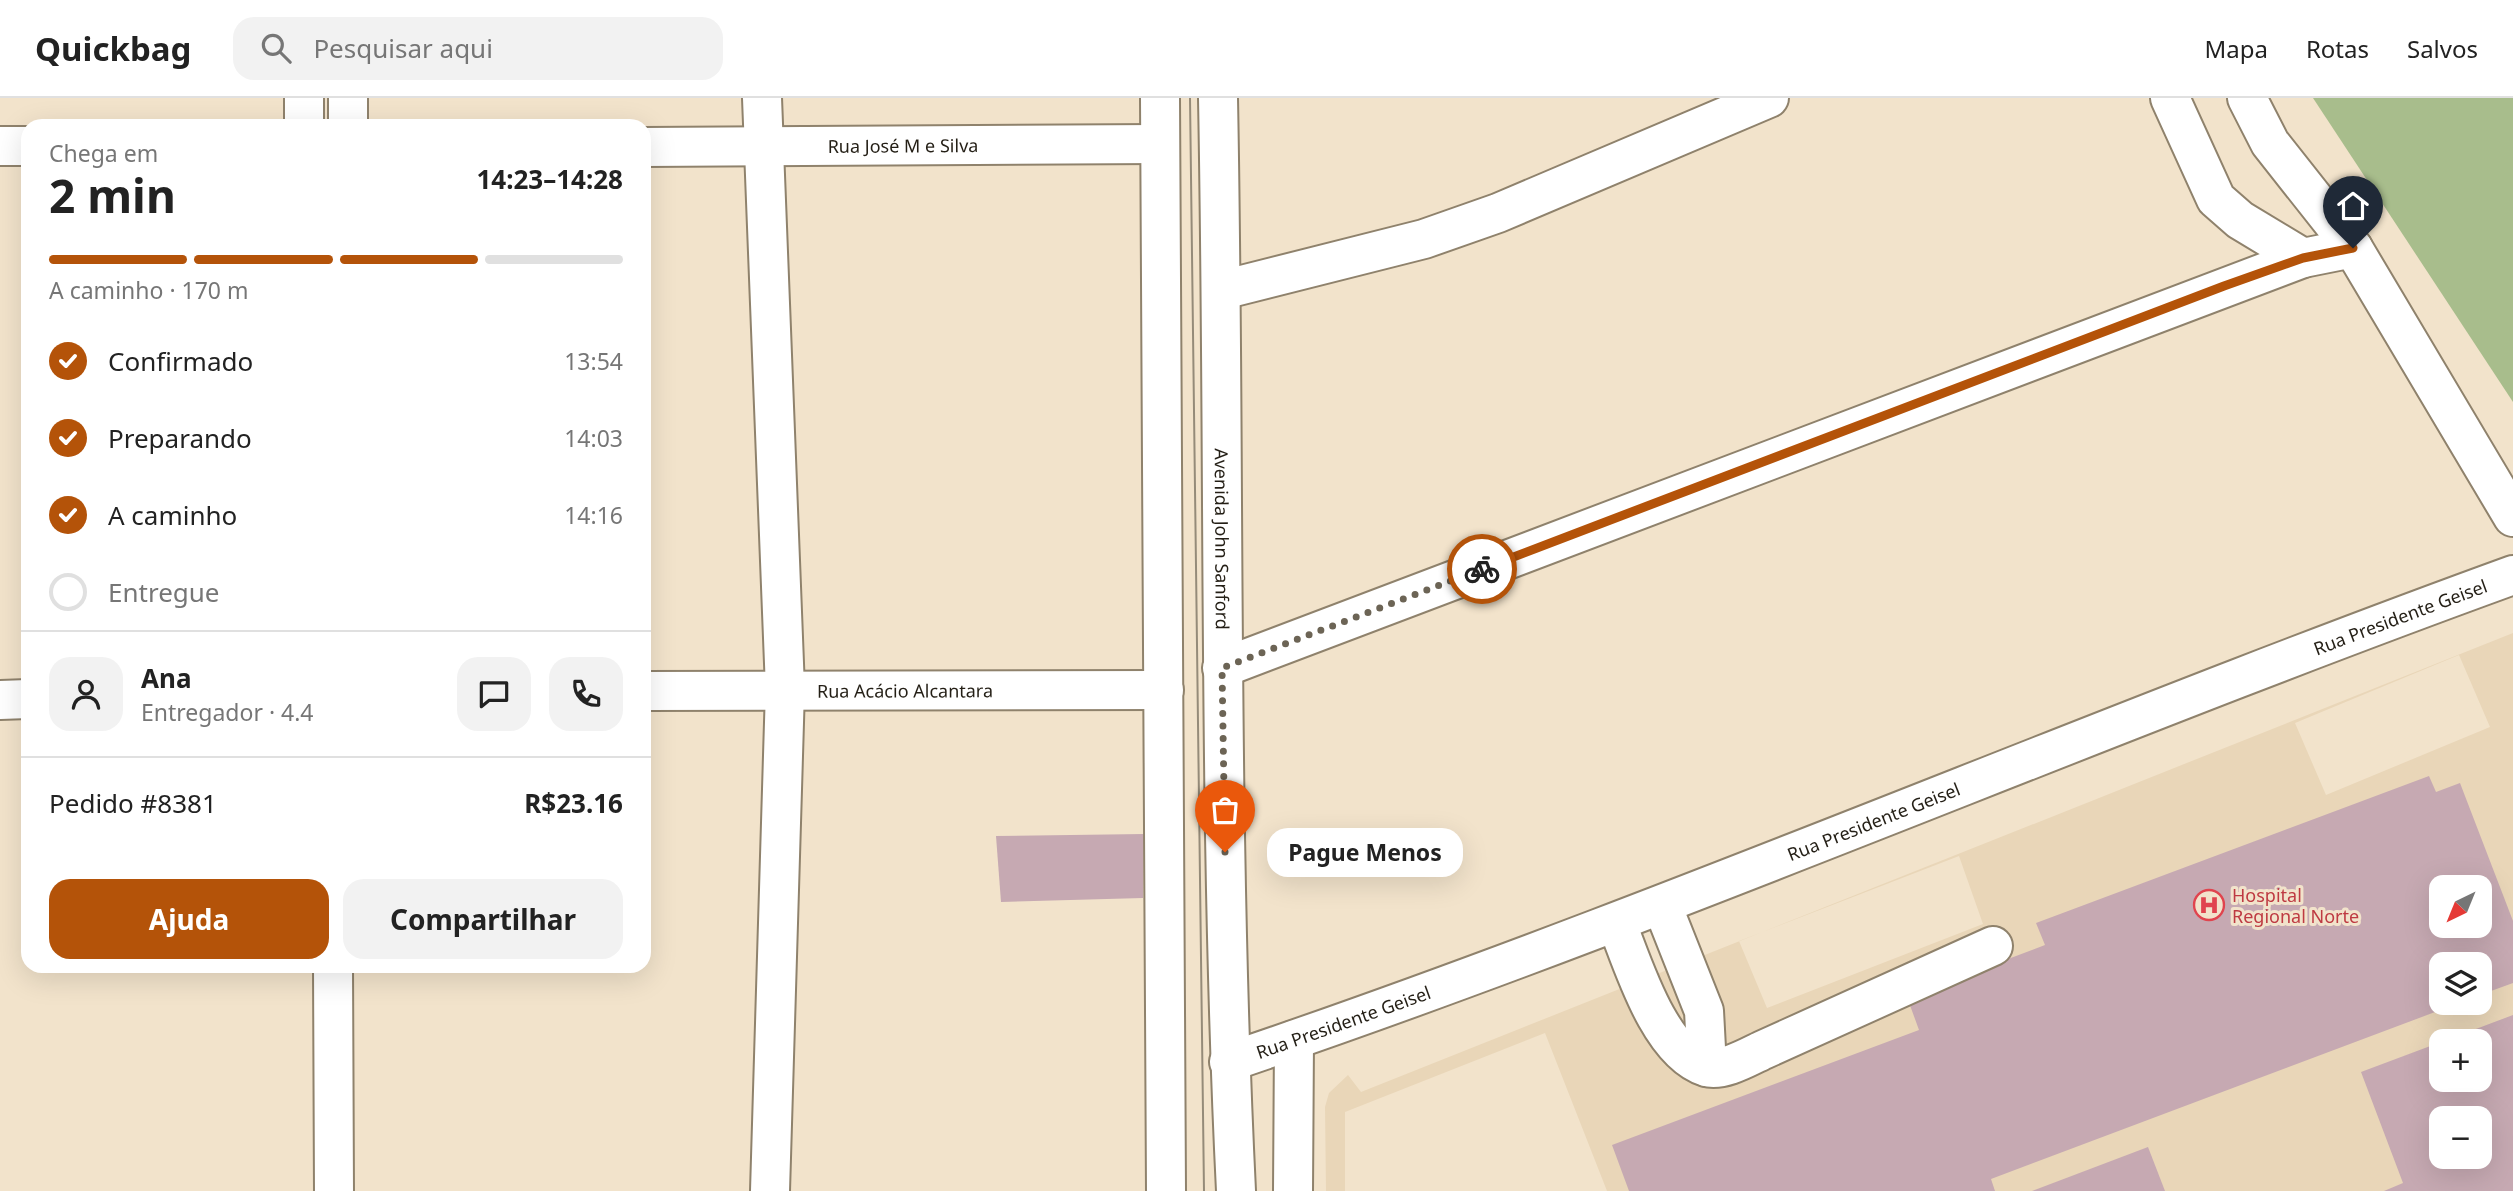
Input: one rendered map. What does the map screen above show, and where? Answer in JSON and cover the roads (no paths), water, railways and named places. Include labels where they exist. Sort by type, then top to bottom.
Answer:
[{"type":"street","points":[[304,98],[304,119]]},
{"type":"street","points":[[348,98],[348,119]]},
{"type":"street","points":[[762,98],[785,689],[770,1191]]},
{"type":"street","points":[[1160,98],[1166,1191]]},
{"type":"street","name":"Avenida John Sanford","points":[[1218,98],[1222,290],[1222,668],[1229,1062],[1236,1191]]},
{"type":"street","points":[[1222,290],[1424,239],[1486,218],[1769,98]]},
{"type":"street","points":[[2170,98],[2194,156],[2216,199],[2240,220],[2303,258]]},
{"type":"street","points":[[2247,98],[2270,143],[2353,248],[2513,517]]},
{"type":"street","name":"Rua José M e Silva","points":[[651,147],[1160,144]]},
{"type":"street","points":[[0,146],[21,146]]},
{"type":"street","points":[[1222,668],[2303,258],[2353,248]]},
{"type":"street","name":"Rua Presidente Geisel","points":[[1229,1062],[1617,923],[2309,649],[2513,575]]},
{"type":"street","name":"Rua Acácio Alcantara","points":[[651,691],[1164,690]]},
{"type":"street","points":[[0,699],[21,699]]},
{"type":"street","points":[[1662,905],[1704,1011],[1707,1067]]},
{"type":"street","points":[[1617,923],[1651,1012],[1682,1051],[1707,1067],[1728,1065],[1763,1051],[1993,947]]},
{"type":"street","points":[[333,973],[334,1191]]},
{"type":"street","points":[[1293,1191],[1294,1040]]},
{"type":"tram line","points":[[1190,98],[1204,1191]]},
{"type":"place","name":"Pague Menos","points":[[1225,852]]},
{"type":"place","name":"Hospital Regional Norte","points":[[2209,905]]}]
